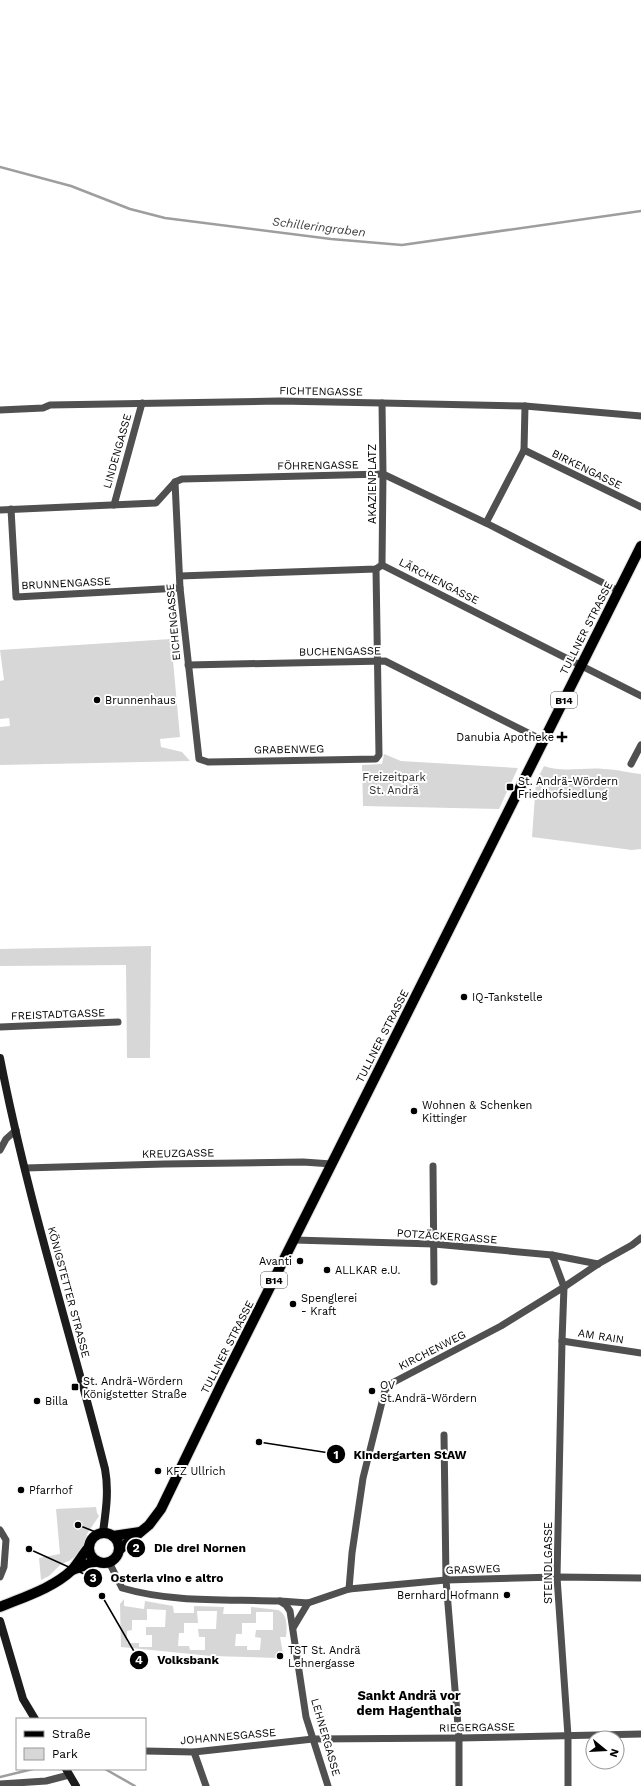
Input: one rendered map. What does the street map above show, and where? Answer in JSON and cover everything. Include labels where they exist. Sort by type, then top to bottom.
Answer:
[{"type":"main road","name":"TULLNER STRASSE","points":[[119,1550],[149,1525],[161,1509],[222,1382],[332,1164],[374,1077],[641,546]]},
{"type":"main road","name":"KÖNIGSTETTER STRASSE","points":[[0,1058],[4,1094],[16,1130],[64,1321],[105,1469],[107,1482],[108,1534]]},
{"type":"main road","points":[[72,1570],[89,1547],[89,1543],[95,1535],[140,1532]]},
{"type":"main road","points":[[108,1534],[118,1542],[119,1550]]},
{"type":"main road","points":[[89,1547],[91,1556],[97,1561]]},
{"type":"main road","name":"B14","points":[[109,1562],[116,1556],[119,1550]]},
{"type":"main road","points":[[0,1607],[46,1587],[72,1570],[97,1561],[109,1562]]},
{"type":"main road","points":[[0,1621],[21,1692],[34,1718]]},
{"type":"main road","points":[[67,1772],[76,1786]]},
{"type":"street","name":"FICHTENGASSE","points":[[0,410],[43,408],[50,405],[279,401],[525,406],[641,416]]},
{"type":"street","name":"LINDENGASSE","points":[[114,505],[142,403]]},
{"type":"street","name":"AKAZIENPLATZ","points":[[379,755],[377,660],[383,474],[382,403]]},
{"type":"street","points":[[486,523],[524,450],[525,406]]},
{"type":"street","name":"BIRKENGASSE","points":[[524,450],[641,508]]},
{"type":"street","name":"FÖHRENGASSE","points":[[175,482],[182,479],[383,474],[486,523],[619,591]]},
{"type":"street","points":[[0,510],[156,503],[175,482]]},
{"type":"street","name":"EICHENGASSE","points":[[175,482],[180,588],[199,759]]},
{"type":"street","name":"BRUNNENGASSE","points":[[11,509],[16,598],[180,588]]},
{"type":"street","name":"LÄRCHENGASSE","points":[[180,576],[379,567],[581,665],[641,696]]},
{"type":"street","name":"BUCHENGASSE","points":[[188,665],[385,661],[544,741]]},
{"type":"street","points":[[631,764],[641,745]]},
{"type":"street","name":"GRABENWEG","points":[[199,759],[208,762],[376,759],[379,755]]},
{"type":"street","name":"FREISTADTGASSE","points":[[0,1027],[118,1022]]},
{"type":"street","points":[[0,1150],[6,1139],[16,1130]]},
{"type":"street","name":"KREUZGASSE","points":[[25,1168],[303,1162],[332,1164]]},
{"type":"street","points":[[433,1166],[434,1282]]},
{"type":"street","name":"KIRCHENWEG","points":[[349,1589],[352,1553],[363,1478],[385,1390],[392,1382],[501,1326],[598,1264],[632,1246],[641,1238]]},
{"type":"street","name":"POTZÄCKERGASSE","points":[[294,1240],[434,1244],[552,1255],[598,1264]]},
{"type":"street","points":[[552,1255],[564,1287]]},
{"type":"street","name":"AM RAIN","points":[[564,1287],[562,1341],[641,1353]]},
{"type":"street","name":"STEINDLGASSE","points":[[562,1341],[557,1577],[568,1736],[568,1786]]},
{"type":"street","points":[[444,1435],[446,1580],[460,1738],[459,1786]]},
{"type":"street","points":[[0,1530],[6,1540],[4,1567],[0,1577]]},
{"type":"street","points":[[109,1562],[122,1588],[144,1595],[170,1598],[280,1601]]},
{"type":"street","name":"GRASWEG","points":[[280,1601],[308,1603],[349,1589],[446,1580],[557,1577],[641,1578]]},
{"type":"street","name":"LEHNERGASSE","points":[[280,1601],[286,1605],[290,1611],[306,1716],[328,1786]]},
{"type":"street","points":[[293,1628],[308,1603]]},
{"type":"street","name":"RIEGERGASSE","points":[[313,1739],[460,1738],[641,1734]]},
{"type":"street","name":"JOHANNESGASSE","points":[[146,1751],[194,1752],[313,1739]]},
{"type":"street","points":[[194,1752],[206,1786]]},
{"type":"street","points":[[0,1784],[46,1781],[67,1772]]},
{"type":"green space","points":[[171,639],[180,737],[160,739],[161,747],[182,752],[190,761],[0,765],[0,727],[10,726],[9,718],[0,719],[0,681],[4,680],[0,650]]},
{"type":"green space","name":"Freizeitpark St. Andrä","points":[[384,754],[401,761],[518,768],[499,809],[363,806],[362,765],[382,764]]},
{"type":"green space","points":[[544,766],[559,769],[609,769],[641,774],[641,849],[632,850],[532,837],[536,782]]},
{"type":"green space","points":[[151,946],[150,1058],[127,1058],[126,965],[0,966],[0,949]]},
{"type":"green space","points":[[96,1507],[99,1516],[87,1534],[81,1552],[69,1561],[61,1564],[49,1576],[41,1580],[39,1558],[60,1554],[56,1509]]},
{"type":"green space","points":[[124,1599],[124,1606],[144,1609],[145,1601],[173,1606],[174,1613],[194,1613],[194,1606],[224,1607],[223,1614],[251,1614],[251,1607],[278,1610],[284,1615],[287,1630],[286,1637],[280,1637],[283,1654],[277,1655],[277,1658],[211,1656],[121,1647],[120,1604]],"holes":[[[147,1609],[166,1610],[165,1627],[146,1627],[146,1635],[152,1635],[152,1647],[139,1647],[139,1643],[127,1643],[127,1631],[132,1630],[132,1620],[147,1620]],[[197,1611],[217,1611],[216,1629],[198,1629],[199,1637],[205,1637],[205,1650],[190,1650],[189,1646],[178,1646],[179,1633],[184,1633],[184,1623],[198,1623]],[[256,1612],[273,1612],[273,1630],[256,1630],[255,1637],[261,1638],[260,1650],[247,1650],[247,1646],[235,1646],[236,1634],[242,1634],[242,1623],[256,1623]]]},
{"type":"waterway","name":"Schilleringraben","points":[[0,167],[71,186],[130,209],[165,218],[331,239],[402,245],[641,211]]},
{"type":"waterway","points":[[0,1777],[29,1770]]},
{"type":"waterway","points":[[107,1770],[135,1786]]},
{"type":"place","name":"Brunnenhaus","points":[[97,700]]},
{"type":"place","name":"Danubia Apotheke","points":[[562,737]]},
{"type":"place","name":"St. Andrä-Wördern Friedhofsiedlung","points":[[510,787]]},
{"type":"place","name":"IQ-Tankstelle","points":[[464,997]]},
{"type":"place","name":"Wohnen & Schenken Kittinger","points":[[414,1111]]},
{"type":"place","name":"Avanti","points":[[300,1261]]},
{"type":"place","name":"ALLKAR e.U.","points":[[327,1270]]},
{"type":"place","name":"Spenglerei - Kraft","points":[[293,1304]]},
{"type":"place","name":"St. Andrä-Wördern Königstetter Straße","points":[[75,1387]]},
{"type":"place","name":"OV St.Andrä-Wördern","points":[[372,1391]]},
{"type":"place","name":"Billa","points":[[37,1401]]},
{"type":"place","name":"Kindergarten StAW","points":[[259,1442]]},
{"type":"place","name":"KFZ Ullrich","points":[[158,1471]]},
{"type":"place","name":"Pfarrhof","points":[[21,1490]]},
{"type":"place","name":"Die drei Nornen","points":[[78,1525]]},
{"type":"place","name":"Osteria vino e altro","points":[[29,1549]]},
{"type":"place","name":"Bernhard Hofmann","points":[[507,1595]]},
{"type":"place","name":"Volksbank","points":[[102,1596]]},
{"type":"place","name":"TST St. Andrä Lehnergasse","points":[[280,1656]]},
{"type":"district","name":"Sankt Andrä vor dem Hagenthale","points":[[409,1702]]}]
